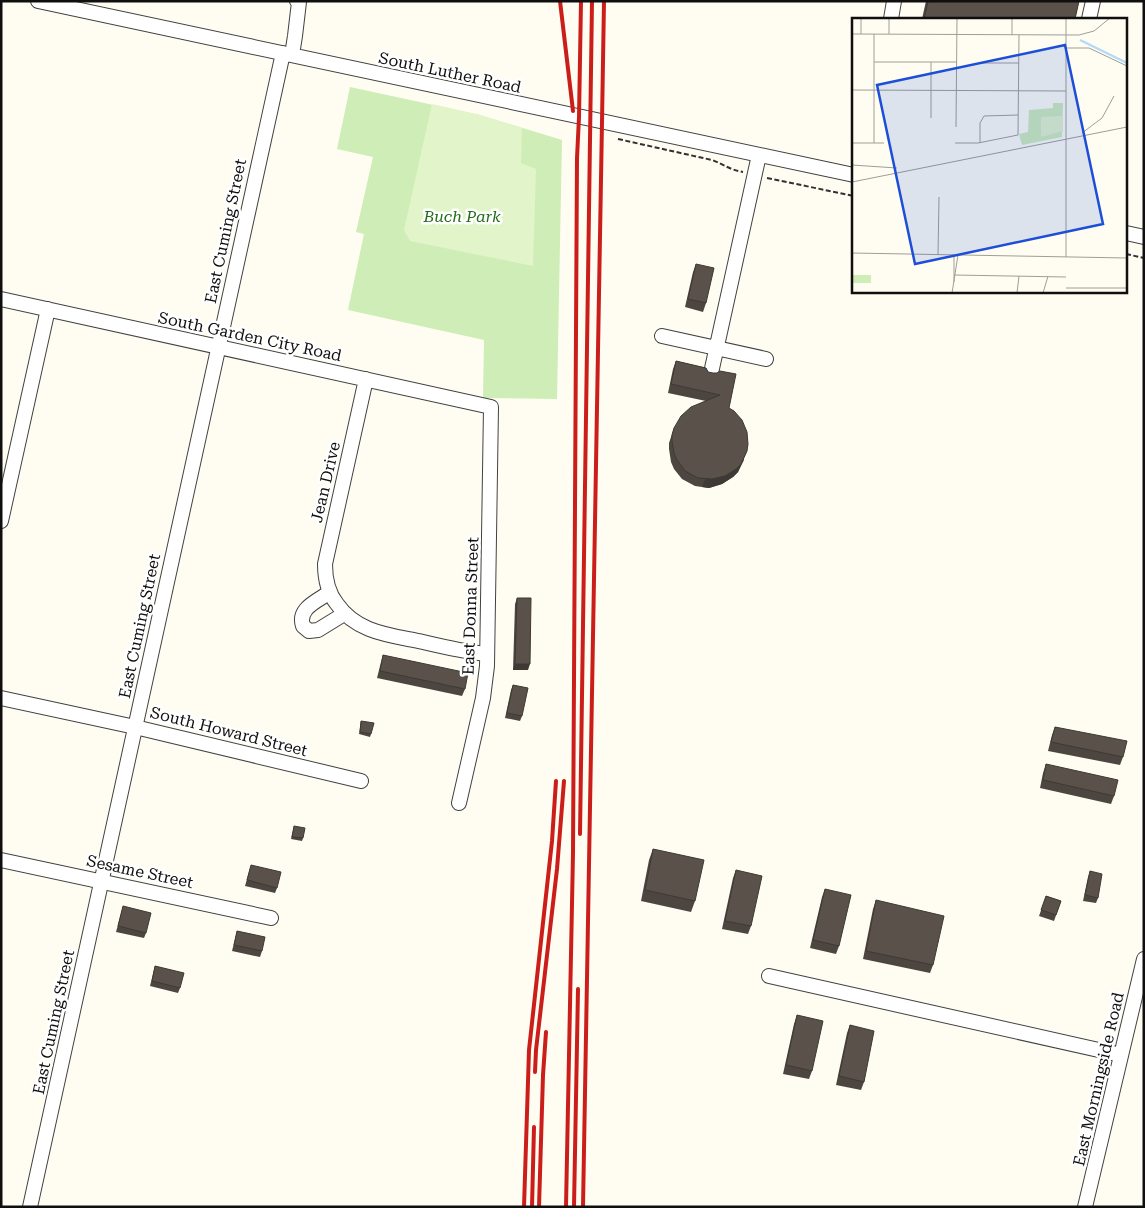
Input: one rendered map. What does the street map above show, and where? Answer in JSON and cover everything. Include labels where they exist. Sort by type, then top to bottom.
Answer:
[{"type":"street","name":"South Luther Road","points":[[38,1],[852,175]]},
{"type":"street","name":"East Cuming Street","points":[[30,1207],[218,346],[298,10],[299,2],[297,1]]},
{"type":"street","points":[[891,18],[894,1]]},
{"type":"street","points":[[1090,18],[1093,1]]},
{"type":"street","points":[[711,373],[759,155]]},
{"type":"street","points":[[1128,233],[1144,237]]},
{"type":"street","name":"South Garden City Road","points":[[1,299],[491,407]]},
{"type":"street","points":[[1,521],[48,309]]},
{"type":"street","points":[[662,336],[766,359]]},
{"type":"street","name":"Jean Drive","points":[[366,379],[327,554],[325,572],[333,600],[344,614],[357,624],[376,632],[464,651],[487,654]]},
{"type":"street","name":"East Donna Street","points":[[459,804],[487,666],[491,407]]},
{"type":"street","points":[[330,592],[304,610],[301,618],[303,626],[309,631],[318,630],[344,614]]},
{"type":"street","name":"South Howard Street","points":[[1,698],[134,727],[361,781]]},
{"type":"street","name":"Sesame Street","points":[[1,860],[271,918]]},
{"type":"street","name":"East Morningside Road","points":[[1085,1207],[1144,959]]},
{"type":"street","points":[[769,976],[1121,1055]]},
{"type":"path","points":[[618,139],[712,160],[735,171],[852,196]]},
{"type":"path","points":[[1128,254],[1144,258]]},
{"type":"green space","name":"Buch Park","points":[[350,87],[480,115],[562,140],[557,399],[483,398],[484,340],[348,310],[364,234],[356,232],[373,157],[337,149]]},
{"type":"green space","points":[[432,104],[480,115],[522,128],[521,163],[536,169],[533,266],[410,241],[404,230]]},
{"type":"building","points":[[928,1],[1079,1],[1075,18],[924,18]]},
{"type":"building","points":[[696,264],[714,268],[706,303],[688,299]]},
{"type":"building","points":[[676,361],[706,368],[708,372],[717,373],[720,371],[736,374],[729,408],[742,420],[747,432],[748,444],[741,464],[725,476],[712,479],[698,478],[685,471],[674,453],[672,435],[681,416],[691,407],[720,395],[671,384]]},
{"type":"building","points":[[517,598],[531,598],[530,664],[515,664]]},
{"type":"building","points":[[383,655],[468,673],[465,689],[380,671]]},
{"type":"building","points":[[513,685],[528,688],[522,716],[507,713]]},
{"type":"building","points":[[361,721],[374,723],[371,734],[360,732]]},
{"type":"building","points":[[1055,727],[1127,741],[1123,757],[1051,742]]},
{"type":"building","points":[[1046,764],[1118,780],[1114,796],[1043,780]]},
{"type":"building","points":[[294,826],[305,828],[303,838],[292,837]]},
{"type":"building","points":[[653,849],[704,860],[695,901],[645,890]]},
{"type":"building","points":[[251,865],[281,872],[277,888],[247,880]]},
{"type":"building","points":[[736,870],[762,876],[751,926],[725,921]]},
{"type":"building","points":[[1090,871],[1102,874],[1098,898],[1085,895]]},
{"type":"building","points":[[825,889],[851,895],[839,946],[813,940]]},
{"type":"building","points":[[1046,896],[1061,901],[1056,915],[1041,910]]},
{"type":"building","points":[[876,900],[944,916],[933,965],[866,951]]},
{"type":"building","points":[[123,906],[151,913],[146,933],[118,926]]},
{"type":"building","points":[[237,931],[265,937],[262,951],[234,945]]},
{"type":"building","points":[[155,966],[184,973],[180,988],[152,981]]},
{"type":"building","points":[[797,1015],[823,1021],[812,1071],[786,1065]]},
{"type":"building","points":[[850,1025],[874,1031],[864,1082],[839,1076]]},
{"type":"railway","points":[[560,1],[573,111]]},
{"type":"railway","points":[[566,1207],[573,853],[577,158],[581,1]]},
{"type":"railway","points":[[580,834],[592,1]]},
{"type":"railway","points":[[583,1207],[604,1]]},
{"type":"railway","points":[[524,1207],[529,1050],[552,841],[556,781]]},
{"type":"railway","points":[[535,1072],[557,869],[564,781]]},
{"type":"railway","points":[[574,1207],[578,989]]},
{"type":"railway","points":[[539,1207],[546,1032]]},
{"type":"railway","points":[[532,1207],[534,1127]]}]
